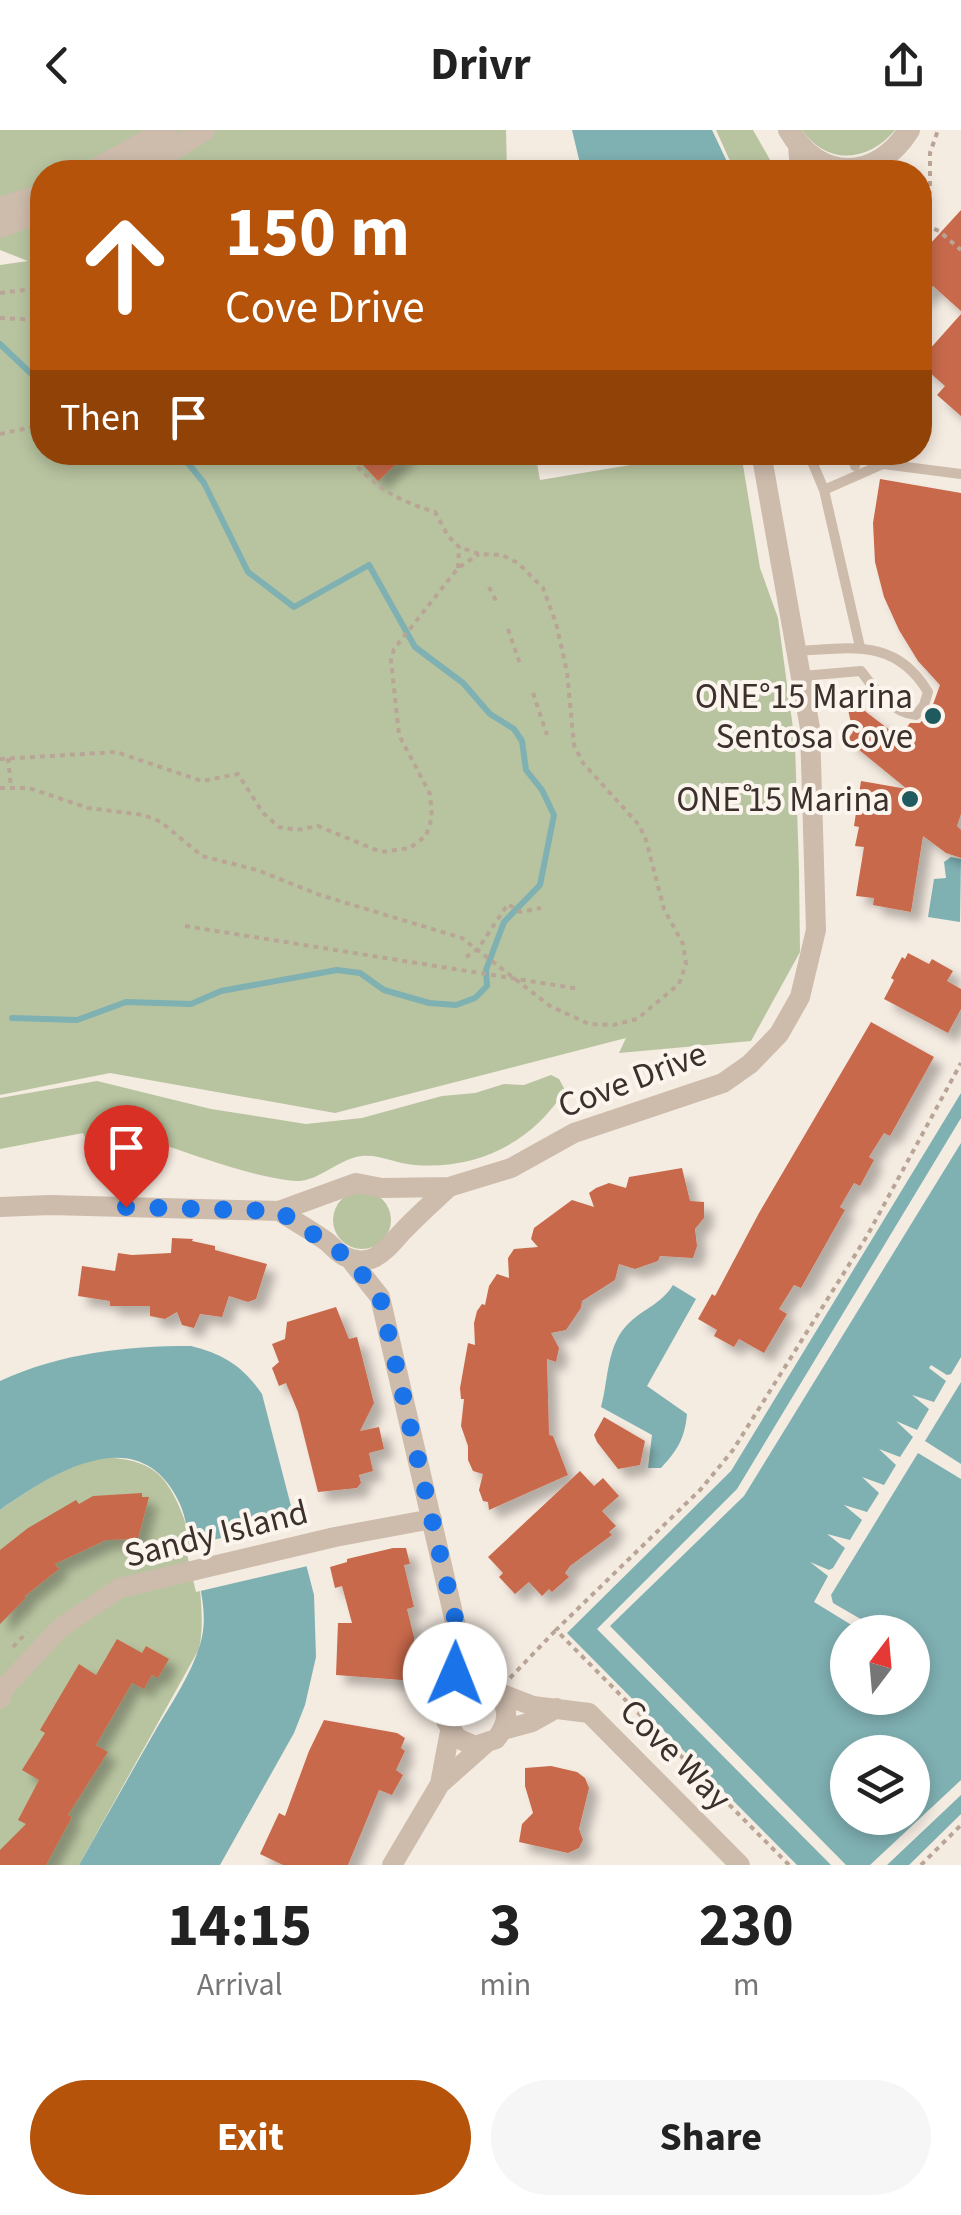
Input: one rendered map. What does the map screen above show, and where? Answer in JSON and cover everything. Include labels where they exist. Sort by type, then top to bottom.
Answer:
[{"type":"street","points":[[112,160],[166,130]]},
{"type":"street","points":[[156,160],[204,130]]},
{"type":"street","points":[[881,160],[909,130]]},
{"type":"street","points":[[793,138],[820,160]]},
{"type":"street","points":[[0,208],[30,199]]},
{"type":"street","points":[[0,227],[30,216]]},
{"type":"street","name":"Cove Drive","points":[[0,1208],[50,1205],[279,1211],[356,1183],[382,1188],[449,1187],[511,1168],[574,1133],[722,1082],[750,1064],[779,1034],[800,997],[816,930],[810,728],[763,465]]},
{"type":"street","name":"Cove Drive","points":[[350,1259],[365,1261],[380,1256],[449,1187]]},
{"type":"street","points":[[328,1243],[323,1231],[325,1206],[342,1188]]},
{"type":"street","points":[[380,1297],[396,1240],[398,1209],[382,1188]]},
{"type":"street","points":[[279,1211],[350,1259],[380,1297],[462,1648],[506,1710],[503,1730]]},
{"type":"street","name":"Sandy Island","points":[[0,1700],[5,1686],[60,1628],[120,1588],[432,1518]]},
{"type":"street","points":[[440,1784],[450,1731],[446,1711],[462,1648]]},
{"type":"street","points":[[449,1702],[462,1688],[479,1685],[492,1690]]},
{"type":"street","name":"Cove Way","points":[[492,1690],[533,1706],[590,1713],[740,1865]]},
{"type":"street","points":[[392,1865],[440,1784],[503,1730],[532,1722],[556,1708]]},
{"type":"street","points":[[450,1731],[465,1744],[485,1744]]},
{"type":"lane","points":[[813,465],[824,490],[860,647]]},
{"type":"lane","points":[[824,490],[881,465]]},
{"type":"lane","points":[[891,465],[961,474]]},
{"type":"lane","points":[[798,652],[871,648],[894,658],[920,679],[928,692],[916,715],[906,714],[878,694],[861,671],[802,676]]},
{"type":"path","points":[[930,160],[938,130]]},
{"type":"path","points":[[932,228],[961,250]]},
{"type":"path","points":[[0,293],[30,289]]},
{"type":"path","points":[[0,318],[30,319]]},
{"type":"path","points":[[0,434],[30,428]]},
{"type":"path","points":[[0,788],[29,788],[88,808],[144,816],[162,822],[202,856],[257,870],[320,896],[462,938],[550,1006],[589,1024],[638,1019],[679,984],[686,964],[682,944],[664,909],[646,840],[574,746],[567,672],[543,588],[518,563],[502,555],[479,554],[459,546],[448,536],[435,512],[396,500],[355,465]]},
{"type":"path","points":[[458,568],[459,546]]},
{"type":"path","points":[[0,759],[116,752],[202,780],[238,774],[263,813],[279,827],[297,830],[318,826],[381,852],[410,848],[426,836],[432,817],[430,794],[399,735],[391,660],[399,641],[458,568],[479,554]]},
{"type":"path","points":[[489,587],[498,605]]},
{"type":"path","points":[[508,628],[522,667]]},
{"type":"path","points":[[533,693],[547,735]]},
{"type":"path","points":[[8,758],[11,788]]},
{"type":"path","points":[[466,957],[479,950],[508,904],[520,912],[541,908]]},
{"type":"path","points":[[185,926],[580,989]]},
{"type":"path","points":[[492,1690],[701,1489],[734,1450],[868,1236],[961,1064]]},
{"type":"path","points":[[556,1630],[789,1865]]},
{"type":"path","points":[[921,1865],[961,1825]]},
{"type":"green space","points":[[0,130],[506,130],[507,160],[30,160],[30,465],[537,465],[540,480],[631,465],[743,465],[760,568],[778,618],[795,743],[799,871],[800,952],[751,1041],[619,1053],[626,1038],[335,1113],[110,1073],[0,1095],[0,265],[28,261],[0,250]]},
{"type":"green space","points":[[716,130],[753,130],[770,160],[730,160]]},
{"type":"green space","points":[[802,130],[895,130],[873,149],[848,156],[823,150]]},
{"type":"green space","points":[[551,1075],[559,1079],[565,1090],[537,1124],[501,1149],[460,1163],[415,1165],[362,1156],[298,1181],[239,1169],[134,1135],[102,1173],[83,1133],[0,1149],[0,1098],[97,1081],[211,1109],[306,1124],[362,1118],[442,1096],[475,1093],[504,1084],[524,1085]]},
{"type":"green space","points":[[362,1191],[383,1199],[391,1220],[383,1241],[362,1249],[341,1241],[333,1220],[341,1199]]},
{"type":"green space","points":[[106,1457],[152,1469],[169,1487],[179,1507],[199,1583],[199,1649],[79,1865],[0,1865],[0,1510],[64,1471]]},
{"type":"water","points":[[572,130],[712,130],[726,160],[579,160]]},
{"type":"water","points":[[951,857],[961,859],[960,922],[928,917],[934,879],[946,878],[944,862]]},
{"type":"water","points":[[961,1093],[961,1814],[909,1865],[797,1865],[567,1633],[731,1471]]},
{"type":"water","points":[[673,1285],[696,1299],[647,1386],[687,1414],[686,1423],[667,1462],[661,1468],[648,1468],[652,1435],[601,1407],[616,1341],[636,1317]]},
{"type":"water","points":[[191,1346],[231,1362],[262,1394],[314,1595],[316,1657],[294,1733],[220,1865],[79,1865],[192,1666],[203,1633],[202,1596],[180,1504],[163,1478],[142,1463],[119,1458],[95,1460],[45,1481],[0,1510],[0,1381],[46,1364],[94,1353]]},
{"type":"pier","points":[[961,1118],[961,1143],[744,1496],[610,1626],[846,1865],[831,1865],[597,1629],[737,1489]]},
{"type":"pier","points":[[961,1357],[961,1382],[925,1441],[961,1464],[961,1479],[918,1453],[831,1595],[833,1603],[854,1615],[835,1615],[814,1602],[828,1576],[810,1562],[833,1568],[845,1548],[827,1534],[850,1540],[862,1520],[844,1505],[867,1512],[879,1493],[862,1477],[884,1485],[896,1465],[879,1449],[900,1457],[913,1437],[896,1421],[917,1430],[929,1409],[912,1395],[934,1402],[946,1381],[929,1368],[931,1365],[951,1374]]},
{"type":"pier","points":[[299,1521],[312,1565],[196,1592],[185,1546]]},
{"type":"pier","points":[[961,1780],[961,1795],[930,1824],[930,1809]]},
{"type":"pier","points":[[902,1835],[919,1835],[887,1865],[870,1865]]},
{"type":"building","points":[[961,210],[961,311],[932,287],[932,242]]},
{"type":"building","points":[[961,314],[961,416],[937,395],[945,386],[932,375],[932,347]]},
{"type":"building","points":[[363,465],[395,465],[378,481]]},
{"type":"building","points":[[880,479],[961,493],[961,814],[957,826],[961,830],[961,858],[946,853],[923,836],[911,912],[873,905],[874,898],[856,896],[864,847],[855,846],[859,827],[854,826],[861,781],[907,789],[847,740],[853,732],[845,696],[899,737],[910,723],[920,723],[931,710],[940,685],[918,661],[884,597],[875,562],[873,523]]},
{"type":"building","points":[[908,953],[929,964],[932,959],[953,971],[947,981],[961,989],[961,1009],[948,1033],[884,999],[894,980],[891,978]]},
{"type":"building","points":[[871,1022],[934,1057],[890,1136],[884,1133],[869,1157],[874,1160],[860,1186],[854,1183],[840,1207],[845,1210],[801,1288],[794,1285],[779,1309],[787,1314],[764,1353],[739,1339],[734,1347],[714,1336],[717,1330],[698,1319],[712,1294],[715,1296]]},
{"type":"building","points":[[682,1168],[690,1201],[704,1202],[704,1218],[695,1229],[697,1246],[693,1258],[660,1256],[658,1261],[635,1269],[619,1264],[615,1280],[582,1301],[566,1330],[551,1333],[559,1348],[556,1362],[547,1359],[549,1435],[553,1436],[568,1475],[489,1510],[479,1490],[483,1474],[473,1471],[468,1460],[461,1426],[464,1399],[460,1388],[468,1343],[475,1345],[477,1311],[485,1305],[489,1286],[497,1274],[509,1278],[508,1258],[514,1249],[538,1247],[531,1239],[534,1228],[572,1200],[594,1207],[589,1193],[596,1188],[609,1183],[626,1188],[629,1177]]},
{"type":"building","points":[[172,1238],[193,1239],[215,1246],[215,1250],[267,1264],[256,1299],[248,1302],[229,1296],[222,1317],[200,1314],[194,1328],[182,1325],[177,1312],[165,1319],[150,1316],[150,1306],[110,1306],[110,1301],[78,1296],[82,1266],[115,1271],[118,1253],[171,1253]]},
{"type":"building","points":[[336,1307],[349,1339],[357,1337],[374,1403],[360,1431],[379,1427],[384,1449],[369,1453],[373,1471],[359,1475],[361,1483],[357,1488],[318,1492],[298,1412],[286,1383],[279,1386],[272,1368],[279,1362],[272,1344],[285,1339],[287,1322]]},
{"type":"building","points":[[604,1417],[645,1441],[640,1465],[618,1469],[597,1442],[594,1435]]},
{"type":"building","points":[[580,1471],[594,1486],[603,1478],[619,1496],[602,1511],[616,1526],[609,1532],[612,1535],[570,1566],[565,1573],[569,1577],[552,1592],[549,1589],[542,1596],[529,1582],[515,1594],[488,1557]]},
{"type":"building","points":[[142,1493],[142,1497],[149,1497],[138,1539],[106,1540],[55,1564],[59,1569],[25,1596],[0,1624],[0,1550],[76,1500],[79,1504],[93,1496]]},
{"type":"building","points":[[393,1548],[406,1548],[410,1564],[404,1565],[414,1607],[407,1609],[414,1637],[415,1681],[336,1675],[338,1623],[352,1623],[342,1586],[335,1588],[330,1567]]},
{"type":"building","points":[[117,1639],[142,1653],[146,1646],[169,1659],[158,1678],[152,1675],[144,1689],[132,1683],[96,1745],[108,1752],[68,1815],[72,1817],[46,1865],[0,1865],[0,1850],[26,1824],[18,1820],[39,1780],[22,1770],[45,1733],[40,1730],[79,1664],[96,1675]]},
{"type":"building","points":[[324,1720],[397,1733],[405,1738],[401,1748],[405,1751],[396,1770],[403,1775],[392,1795],[379,1790],[348,1865],[283,1865],[260,1854],[279,1813],[285,1816]]},
{"type":"building","points":[[551,1766],[577,1772],[589,1788],[579,1829],[583,1840],[579,1848],[568,1853],[519,1842],[522,1824],[533,1813],[525,1786],[525,1768]]},
{"type":"waterway","points":[[0,344],[30,373]]},
{"type":"waterway","points":[[12,1018],[77,1020],[126,1002],[191,1004],[221,991],[337,970],[360,973],[384,990],[429,1003],[456,1005],[475,998],[487,986],[486,970],[504,922],[540,885],[554,815],[542,790],[526,770],[522,741],[514,729],[490,714],[463,683],[415,647],[369,565],[294,607],[248,572],[204,483],[189,465]]},
{"type":"place","name":"ONE°15 Marina Sentosa Cove","points":[[933,716]]},
{"type":"place","name":"ONE ̊15 Marina","points":[[910,799]]},
{"type":"route","points":[[126,1207],[279,1211],[350,1259],[380,1297],[462,1648],[455,1674]]}]
